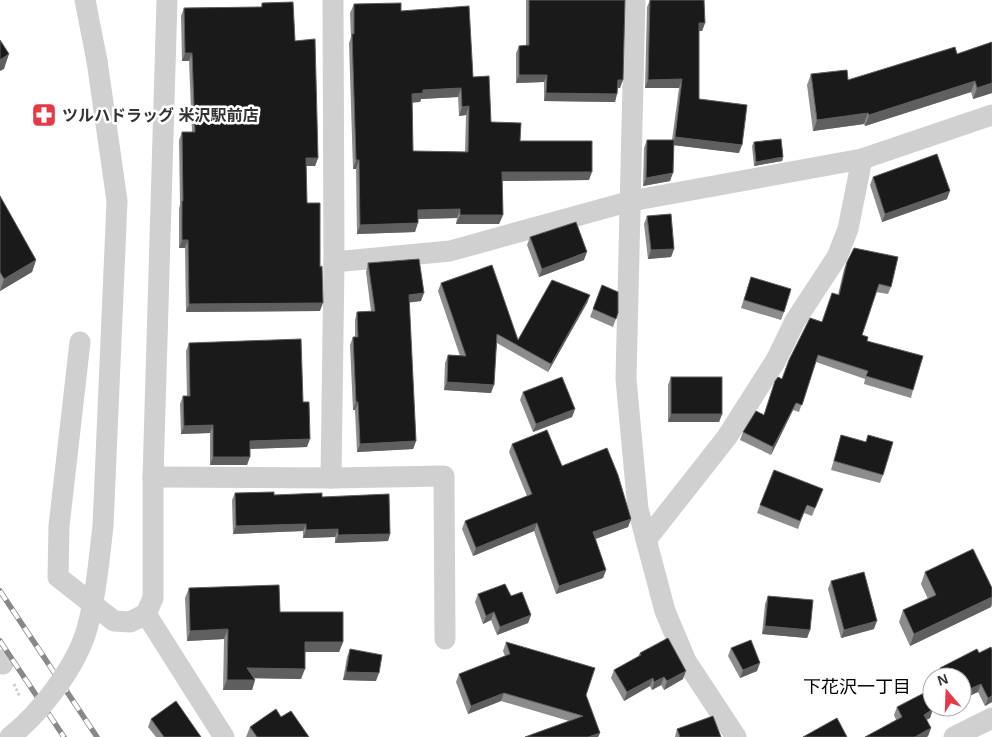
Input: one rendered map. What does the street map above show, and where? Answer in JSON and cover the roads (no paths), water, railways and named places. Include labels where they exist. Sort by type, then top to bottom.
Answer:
[{"type":"street","points":[[10,737],[37,712],[54,692],[73,660],[86,630],[97,574],[103,526],[117,200],[97,61],[85,0]]},
{"type":"street","points":[[80,342],[59,526],[58,577],[114,621],[130,622],[146,614],[153,598],[154,477],[167,0]]},
{"type":"street","points":[[331,478],[334,262],[333,0]]},
{"type":"street","points":[[635,0],[626,379],[638,509],[665,611],[686,662],[736,737]]},
{"type":"street","points":[[334,262],[450,252],[631,201],[862,159],[992,115]]},
{"type":"street","points":[[646,540],[726,436],[776,360],[795,321],[837,257],[848,229],[862,159]]},
{"type":"street","points":[[154,477],[331,478],[444,476],[445,639]]},
{"type":"street","points":[[146,614],[224,737]]},
{"type":"street","points":[[954,737],[992,718]]},
{"type":"railway","points":[[0,591],[97,737]]},
{"type":"railway","points":[[0,641],[64,737]]},
{"type":"place","name":"ツルハドラッグ 米沢駅前店","points":[[44,115]]},
{"type":"district","name":"下花沢一丁目","points":[[857,687]]}]
